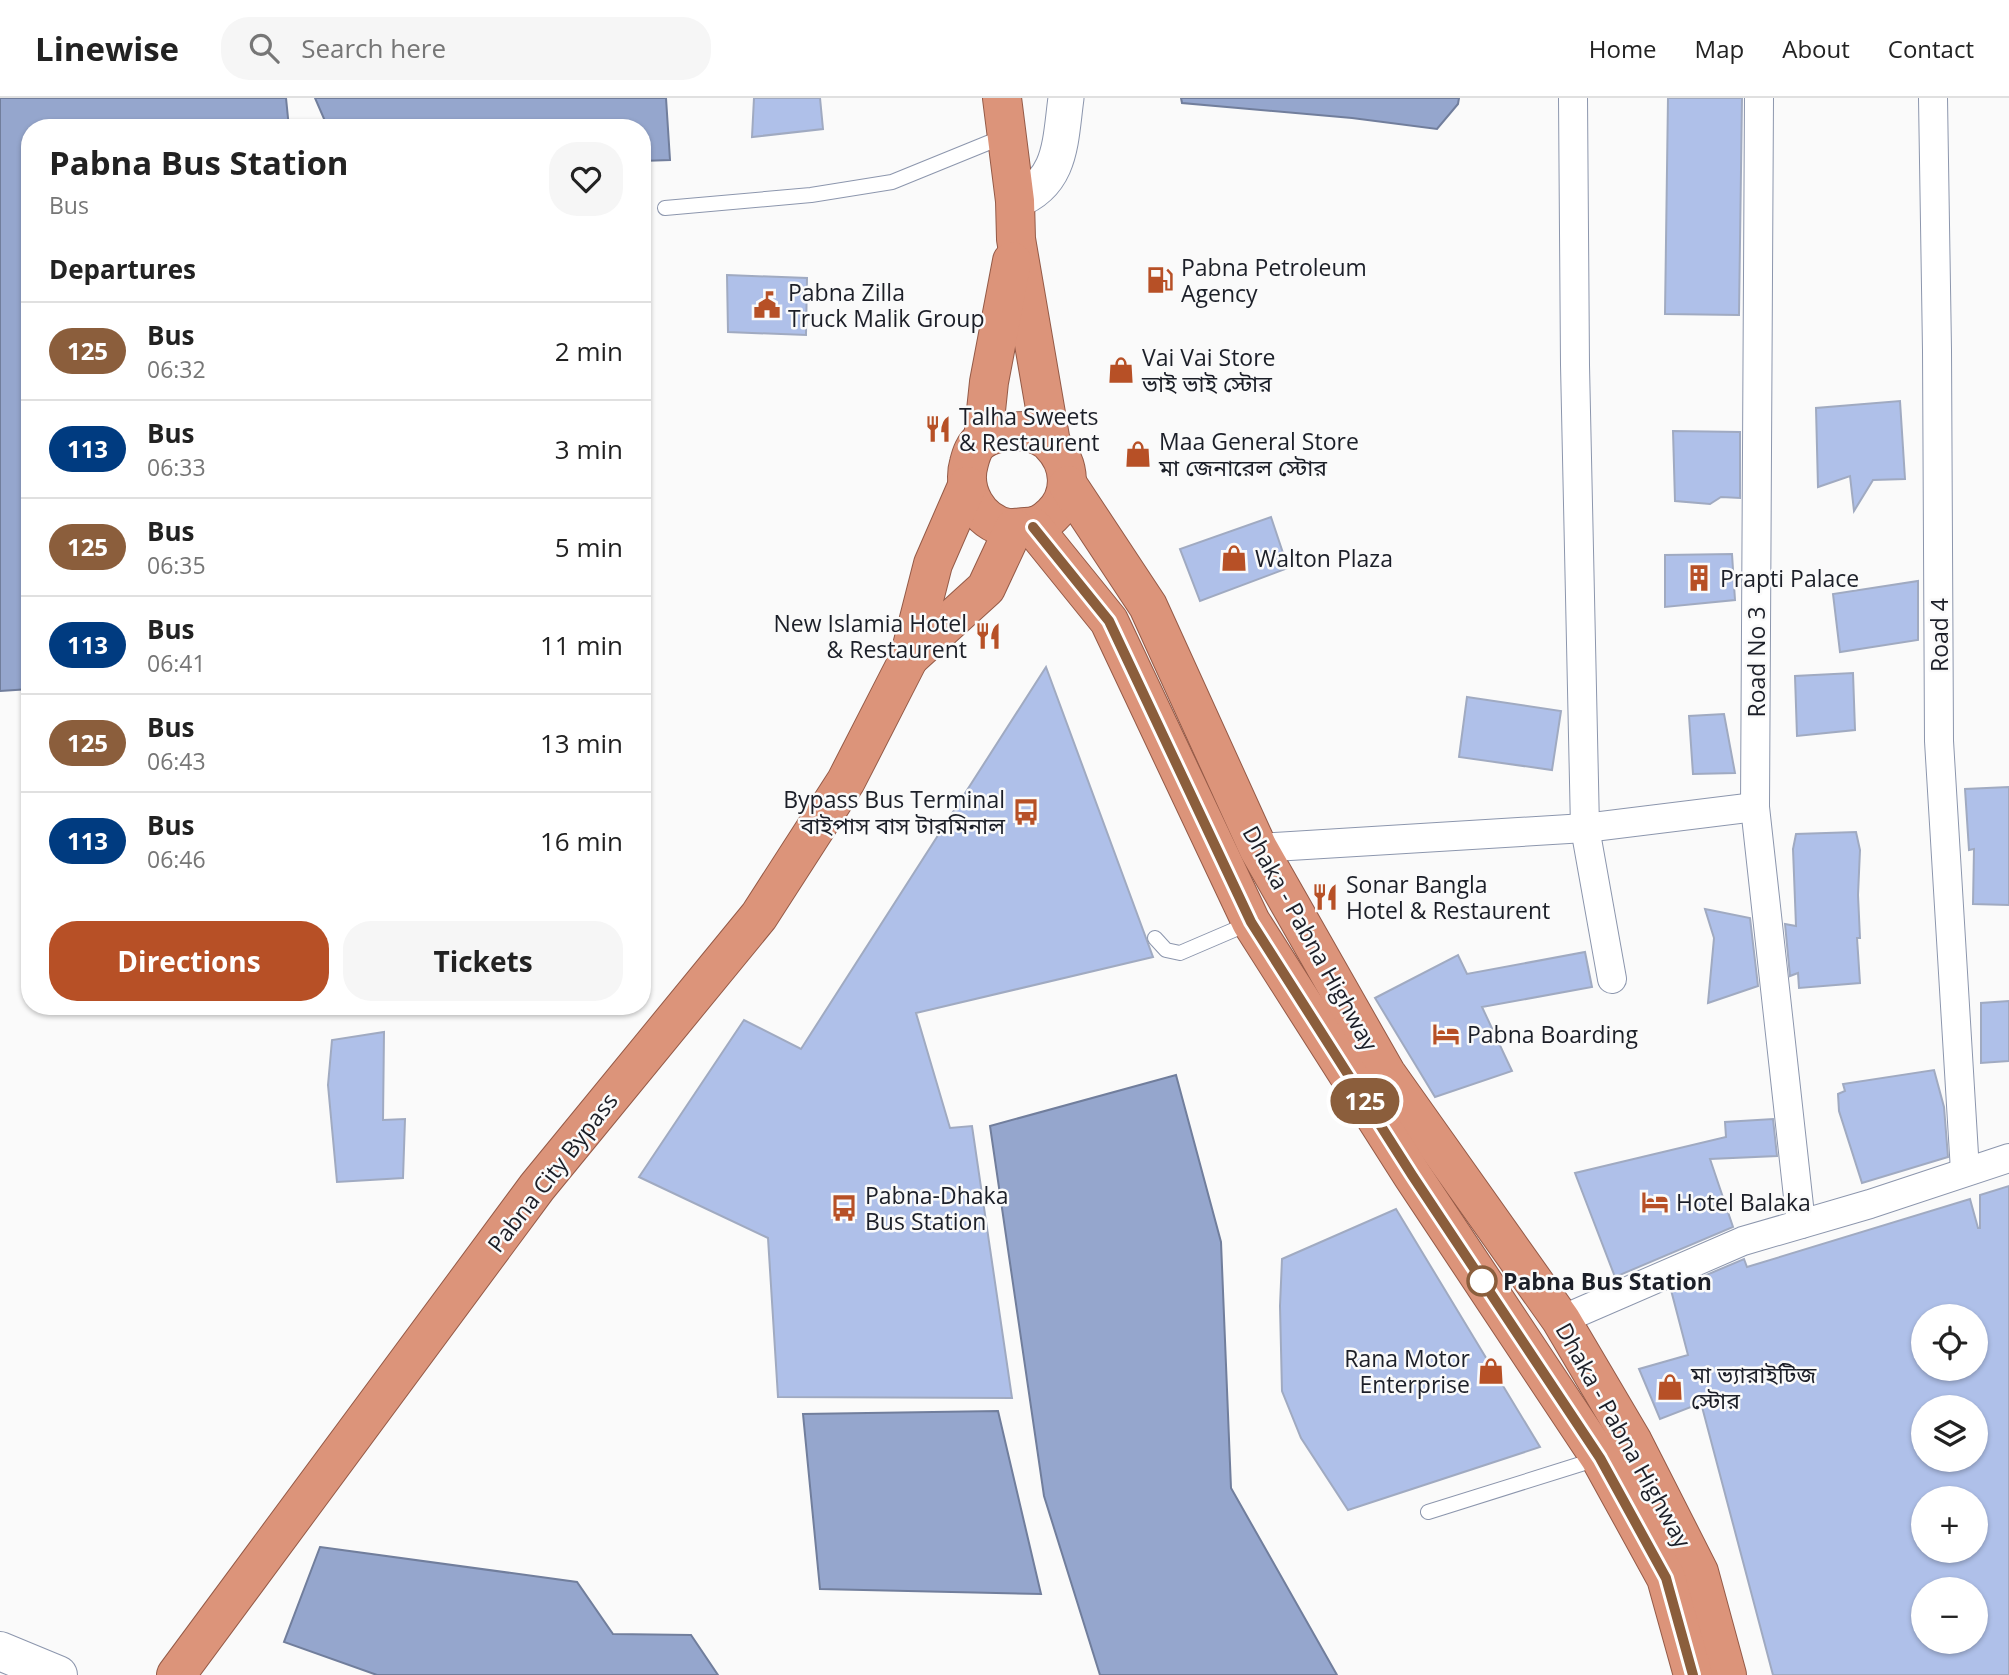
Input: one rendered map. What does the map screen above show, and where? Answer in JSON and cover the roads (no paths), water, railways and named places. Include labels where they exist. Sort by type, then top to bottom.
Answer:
[{"type":"highway","points":[[1002,98],[1015,201],[1016,239],[1051,443],[1065,464],[1068,485],[1060,507],[1045,522],[1007,528],[985,516],[971,500],[967,486],[971,454],[983,439],[1002,432],[1028,431],[1051,443]]},
{"type":"highway","points":[[983,439],[989,382],[1016,239]]},
{"type":"highway","name":"Dhaka - Pabna Highway","points":[[1068,485],[1148,606],[1258,848],[1386,1073],[1561,1320],[1616,1450],[1683,1575],[1727,1675]]},
{"type":"highway","name":"Pabna City Bypass","points":[[176,1675],[537,1187],[759,916],[846,781],[909,658],[933,564],[967,486]]},
{"type":"highway","name":"Pabna City Bypass","points":[[909,658],[986,588],[1024,527]]},
{"type":"highway","name":"Dhaka - Pabna Highway","points":[[1024,527],[1109,621],[1251,922],[1412,1175],[1616,1450]]},
{"type":"highway","points":[[1109,621],[1148,606]]},
{"type":"highway","points":[[1412,1175],[1445,1156]]},
{"type":"highway","name":"Dhaka - Pabna Highway","points":[[1683,1575],[1693,1675]]},
{"type":"main road","points":[[0,1651],[58,1675]]},
{"type":"street","points":[[1015,201],[1032,194],[1047,180],[1055,162],[1066,98]]},
{"type":"street","points":[[1573,98],[1575,365],[1586,828],[1612,979]]},
{"type":"street","name":"Road No 3","points":[[1759,98],[1755,807],[1801,1224]]},
{"type":"street","name":"Road 4","points":[[1933,98],[1939,741],[1965,1171]]},
{"type":"street","points":[[1258,848],[1586,828],[1755,807]]},
{"type":"street","points":[[1561,1320],[1743,1241],[2009,1158]]},
{"type":"lane","points":[[665,208],[811,195],[891,182],[1006,135]]},
{"type":"lane","points":[[1154,939],[1166,950],[1180,953],[1251,922]]},
{"type":"lane","points":[[1428,1512],[1616,1450]]},
{"type":"water","points":[[0,98],[286,98],[288,119],[21,119],[21,690],[0,691]]},
{"type":"water","points":[[315,98],[666,98],[670,160],[651,161],[651,119],[324,119]]},
{"type":"water","points":[[1181,98],[1459,98],[1458,104],[1437,129],[1352,118],[1182,103]]},
{"type":"water","points":[[1176,1075],[1221,1242],[1231,1488],[1337,1675],[1100,1675],[1044,1496],[990,1126]]},
{"type":"water","points":[[998,1411],[1041,1594],[820,1589],[803,1414]]},
{"type":"water","points":[[320,1547],[577,1582],[613,1634],[691,1635],[718,1675],[377,1675],[284,1642]]},
{"type":"place","name":"Pabna Petroleum Agency","points":[[1160,280]]},
{"type":"place","name":"Pabna Zilla Truck Malik Group","points":[[767,305]]},
{"type":"place","name":"Vai Vai Store ভাই ভাই স্টোর","points":[[1121,370]]},
{"type":"place","name":"Talha Sweets & Restaurent","points":[[938,429]]},
{"type":"place","name":"Maa General Store মা জেনারেল স্টোর","points":[[1138,454]]},
{"type":"place","name":"Walton Plaza","points":[[1234,558]]},
{"type":"place","name":"Prapti Palace","points":[[1699,578]]},
{"type":"place","name":"New Islamia Hotel & Restaurent","points":[[988,636]]},
{"type":"place","name":"Bypass Bus Terminal বাইপাস বাস টারমিনাল","points":[[1026,812]]},
{"type":"place","name":"Sonar Bangla Hotel & Restaurent","points":[[1325,897]]},
{"type":"place","name":"Pabna Boarding","points":[[1446,1034]]},
{"type":"place","name":"Hotel Balaka","points":[[1655,1202]]},
{"type":"place","name":"Pabna-Dhaka Bus Station","points":[[844,1208]]},
{"type":"place","name":"Pabna Bus Station","points":[[1482,1281]]},
{"type":"place","name":"Rana Motor Enterprise","points":[[1491,1371]]},
{"type":"place","name":"মা ভ‍্যারাইটিজ স্টোর","points":[[1670,1387]]}]
